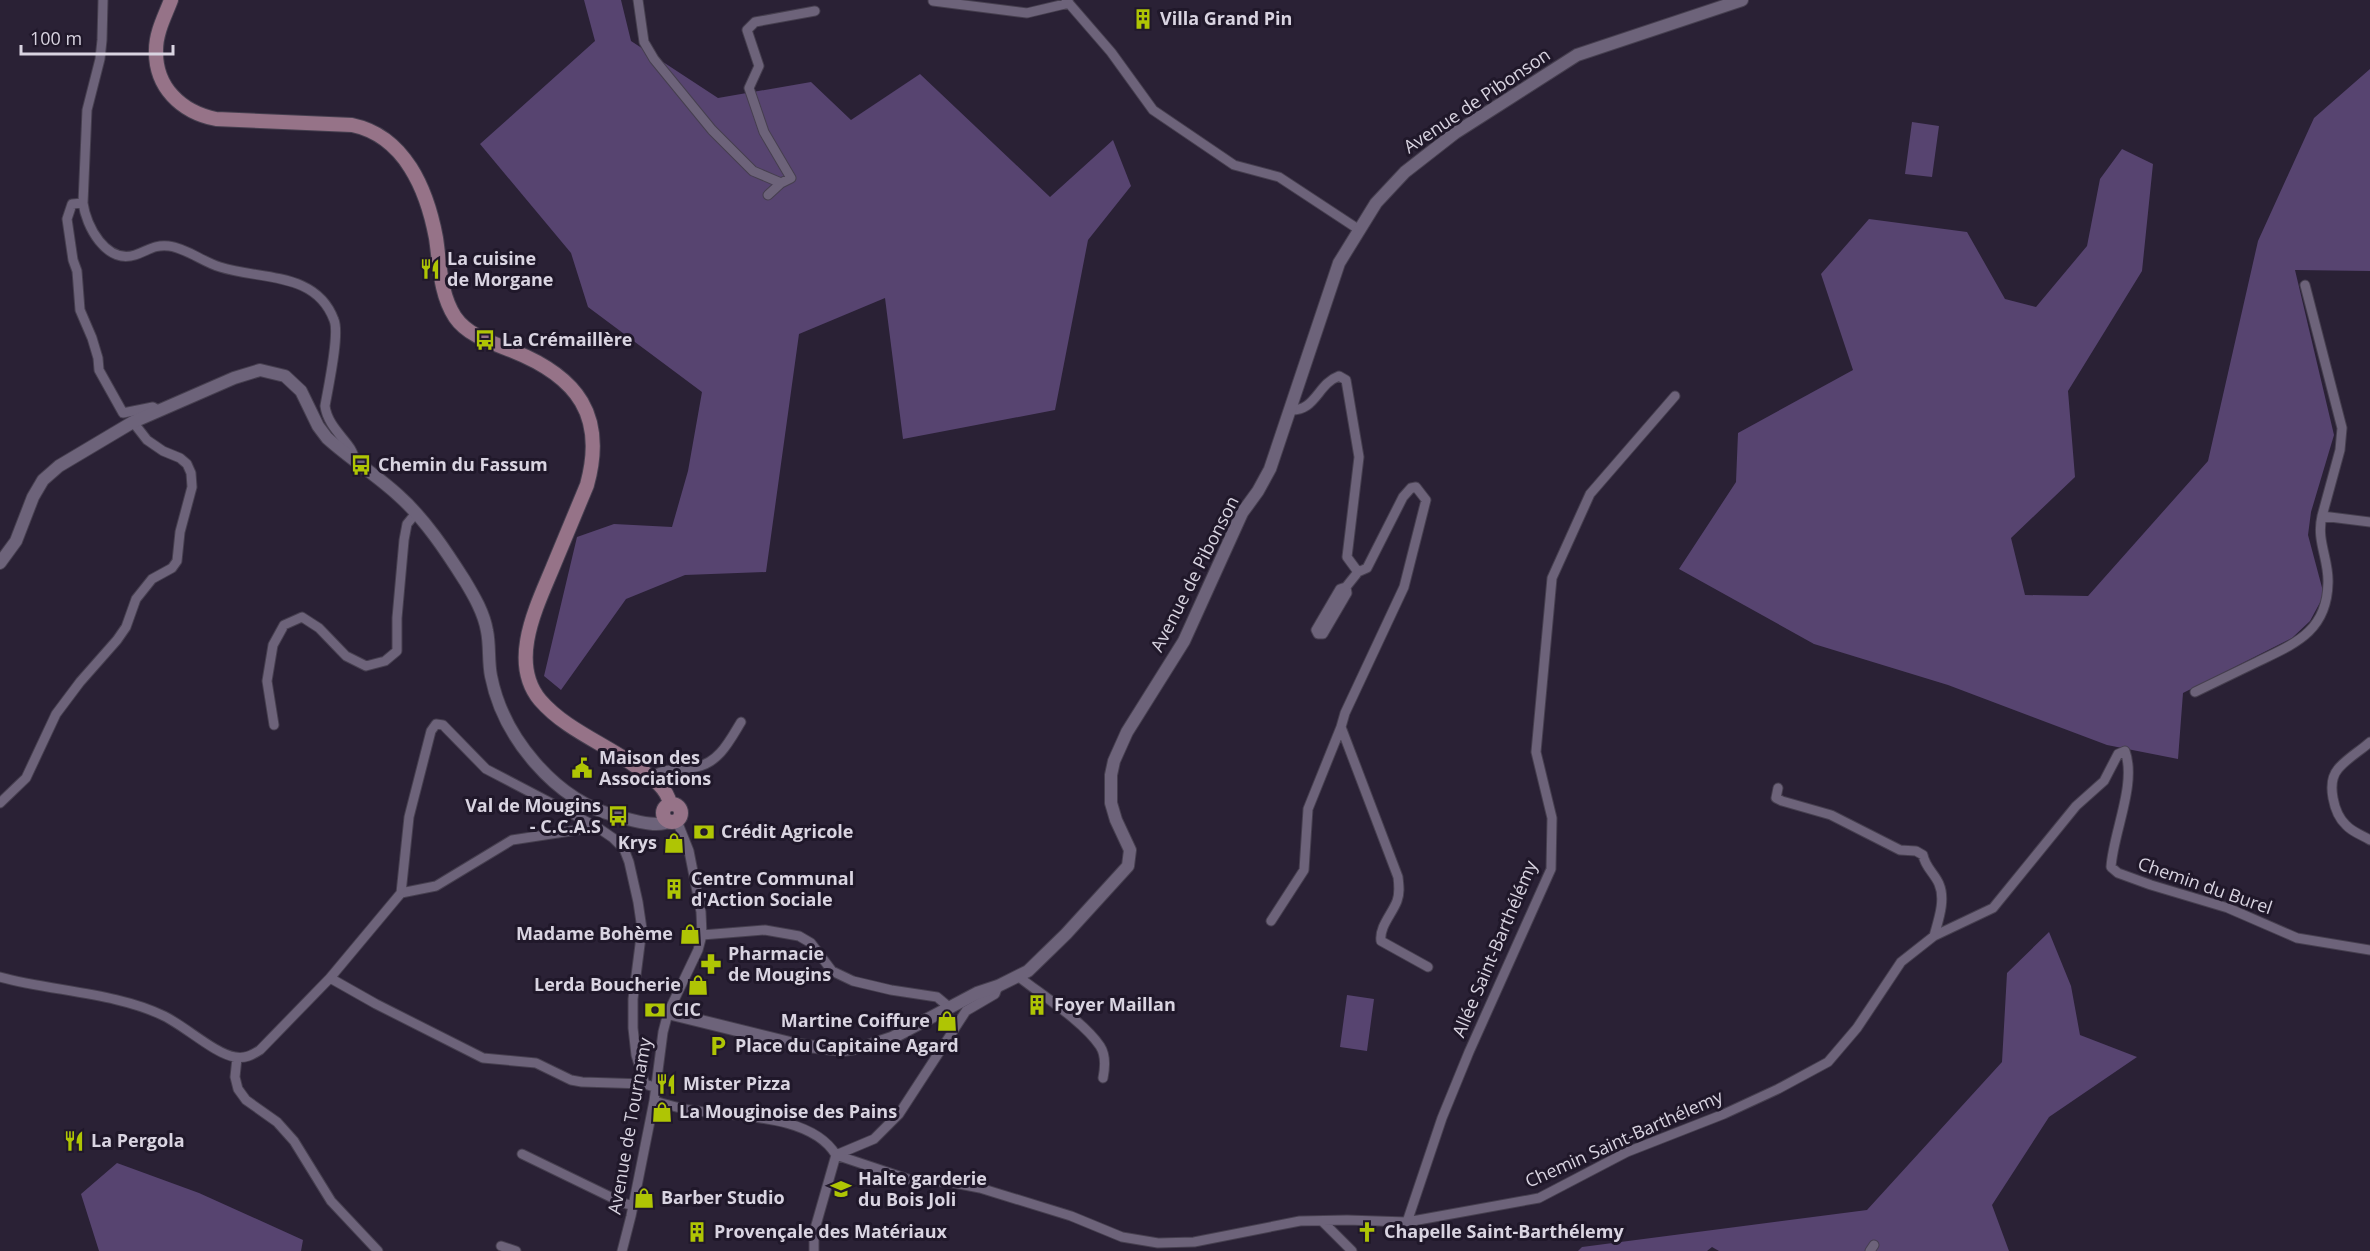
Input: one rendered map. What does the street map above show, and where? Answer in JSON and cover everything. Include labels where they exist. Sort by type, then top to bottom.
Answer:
[{"type":"main road","points":[[171,0],[159,30],[156,49],[160,74],[175,99],[190,111],[203,116],[352,125],[366,128],[388,140],[407,162],[428,208],[443,288],[455,318],[465,328],[485,340],[521,354],[563,379],[585,408],[594,444],[593,464],[587,486],[531,622],[526,665],[529,682],[540,699],[557,716],[651,777],[667,792],[670,814]]},
{"type":"street","points":[[103,0],[101,50],[87,110],[83,203],[84,214],[92,232],[117,255],[133,256],[156,245],[172,246],[217,266],[237,272],[291,280],[312,289],[335,320],[336,333],[325,406],[327,416],[331,425],[353,451],[354,459]]},
{"type":"street","points":[[638,0],[644,42],[654,59],[712,130],[753,171],[781,183]]},
{"type":"street","name":"Avenue de Pibonson","points":[[668,1013],[798,1045],[843,1050],[868,1046],[892,1038],[977,993],[1019,977],[1028,971],[1066,934],[1128,866],[1130,850],[1116,820],[1111,802],[1111,775],[1114,761],[1126,732],[1184,641],[1242,513],[1270,469],[1339,263],[1376,203],[1405,172],[1444,141],[1577,55],[1742,0]]},
{"type":"street","points":[[933,2],[1028,13],[1067,2],[1111,52],[1154,110],[1234,165],[1279,177],[1358,229]]},
{"type":"street","points":[[768,195],[781,183],[791,178],[764,132],[749,88],[759,66],[747,30],[755,22],[815,11]]},
{"type":"street","points":[[83,203],[72,204],[67,219],[73,260],[77,271],[80,310],[92,338],[99,370],[123,413],[153,407],[158,410]]},
{"type":"street","points":[[2195,692],[2298,642],[2315,625],[2327,602],[2329,580],[2319,530],[2340,450],[2342,428],[2305,285]]},
{"type":"street","points":[[0,563],[16,541],[33,497],[43,480],[59,466],[133,422],[246,373],[260,370],[285,376],[301,391],[318,426],[327,438],[396,493],[416,513],[458,572],[480,608],[487,628],[491,675],[508,723],[544,772],[578,798],[610,814],[641,821],[670,814]]},
{"type":"street","points":[[1289,410],[1299,411],[1306,407],[1331,378],[1339,376],[1346,380],[1359,457],[1347,557],[1358,572]]},
{"type":"street","name":"Allée Saint-Barthélémy","points":[[1407,1222],[1442,1118],[1551,868],[1552,818],[1536,752],[1552,578],[1590,494],[1675,396]]},
{"type":"street","points":[[0,803],[26,778],[56,714],[80,682],[117,640],[126,627],[141,593],[152,579],[172,568],[177,561],[180,532],[192,487],[191,473],[187,464],[180,458],[163,451],[147,440],[133,422]]},
{"type":"street","points":[[1271,921],[1304,870],[1308,809],[1345,713],[1404,586],[1426,500],[1416,487],[1411,488],[1403,498],[1367,568],[1358,572],[1346,587],[1340,589],[1316,630],[1318,634],[1323,634],[1347,593],[1346,587]]},
{"type":"street","points":[[274,725],[267,681],[273,645],[284,625],[302,617],[319,628],[346,656],[366,666],[385,661],[397,651],[397,618],[404,540],[407,524],[416,513]]},
{"type":"street","points":[[2322,516],[2370,522]]},
{"type":"street","points":[[651,777],[662,770],[698,767],[722,753],[741,722]]},
{"type":"street","points":[[0,977],[154,1011],[176,1021],[225,1054],[237,1058],[250,1056],[260,1050],[330,978],[401,893],[409,817],[431,731],[436,724],[443,725],[486,769],[597,827],[624,849],[638,902],[642,929],[633,999],[633,1028],[636,1055],[645,1084]]},
{"type":"street","points":[[1341,727],[1398,877],[1397,901],[1380,934],[1381,941],[1428,967]]},
{"type":"street","points":[[2370,742],[2337,770],[2332,791],[2336,809],[2342,821],[2348,828],[2370,840]]},
{"type":"street","name":"Chemin Saint-Barthélemy","points":[[654,1101],[690,1110],[769,1118],[816,1135],[829,1143],[836,1155],[914,1181],[949,1182],[980,1188],[1071,1216],[1122,1237],[1158,1243],[1194,1242],[1300,1221],[1407,1222],[1539,1198],[1627,1152],[1724,1114],[1828,1062],[1857,1028],[1901,962],[1934,936],[1993,909],[2076,806],[2104,781],[2118,754],[2125,751]]},
{"type":"street","name":"Chemin du Burel","points":[[2125,751],[2128,759],[2127,783],[2111,867],[2118,873],[2228,908],[2297,938],[2370,950]]},
{"type":"street","points":[[1778,788],[1776,798],[1782,801],[1831,815],[1900,850],[1916,851],[1923,855],[1924,863],[1940,885],[1939,918],[1934,936]]},
{"type":"street","name":"Avenue de Tournamy","points":[[624,1251],[657,1088],[662,1037],[668,1013],[698,950],[702,935],[701,912],[689,851],[670,814]]},
{"type":"street","points":[[401,893],[436,886],[512,840],[597,827]]},
{"type":"street","points":[[702,935],[765,930],[799,936],[811,943],[832,971],[853,981],[937,997],[949,1007]]},
{"type":"street","points":[[1019,977],[1081,1026],[1101,1048],[1105,1063],[1103,1078]]},
{"type":"street","points":[[330,978],[414,1024],[483,1058],[536,1063],[571,1080],[582,1082],[645,1084],[657,1088]]},
{"type":"street","points":[[814,1251],[813,1232],[836,1155],[874,1139],[899,1114],[959,1020],[974,1005],[995,994],[998,986]]},
{"type":"street","points":[[237,1058],[235,1077],[238,1089],[246,1100],[277,1122],[294,1141],[331,1202],[378,1251]]},
{"type":"street","points":[[522,1154],[623,1203],[634,1206]]},
{"type":"street","points":[[1322,1221],[1352,1251]]},
{"type":"street","points":[[501,1246],[516,1251]]},
{"type":"shaded area","points":[[584,0],[621,0],[631,41],[718,98],[811,82],[851,120],[920,74],[1050,197],[1113,140],[1131,186],[1088,240],[1055,410],[903,439],[885,298],[799,334],[766,572],[685,575],[626,599],[561,690],[544,676],[577,537],[614,524],[672,527],[688,471],[702,392],[588,307],[571,253],[480,144],[595,41]]},
{"type":"shaded area","points":[[2370,69],[2370,271],[2295,270],[2334,435],[2311,512],[2308,535],[2324,595],[2310,621],[2292,638],[2183,693],[2178,759],[2107,745],[1948,685],[1814,644],[1679,569],[1736,482],[1738,433],[1853,370],[1821,274],[1869,219],[1967,232],[2005,299],[2036,307],[2087,246],[2100,179],[2122,149],[2153,164],[2142,271],[2068,391],[2075,477],[2011,538],[2025,595],[2088,596],[2208,461],[2258,241],[2314,118]]},
{"type":"shaded area","points":[[1912,122],[1939,126],[1932,177],[1905,174]]},
{"type":"shaded area","points":[[2049,932],[2071,986],[2080,1035],[2137,1057],[2049,1117],[1992,1205],[2009,1251],[1719,1251],[1712,1247],[1707,1251],[1578,1251],[1582,1247],[1867,1210],[2002,1062],[2007,973]]},
{"type":"shaded area","points":[[1347,995],[1374,999],[1367,1051],[1340,1047]]},
{"type":"shaded area","points":[[117,1163],[199,1193],[303,1240],[301,1251],[99,1251],[81,1194]]},
{"type":"place","name":"Villa Grand Pin","points":[[1143,19]]},
{"type":"place","name":"La cuisine de Morgane","points":[[430,269]]},
{"type":"place","name":"La Crémaillère","points":[[485,340]]},
{"type":"place","name":"Chemin du Fassum","points":[[361,465]]},
{"type":"place","name":"Maison des Associations","points":[[582,768]]},
{"type":"place","name":"Val de Mougins - C.C.A.S","points":[[618,816]]},
{"type":"place","name":"Crédit Agricole","points":[[704,832]]},
{"type":"place","name":"Krys","points":[[674,843]]},
{"type":"place","name":"Centre Communal d'Action Sociale","points":[[674,889]]},
{"type":"place","name":"Madame Bohème","points":[[690,934]]},
{"type":"place","name":"Pharmacie de Mougins","points":[[711,964]]},
{"type":"place","name":"Lerda Boucherie","points":[[698,985]]},
{"type":"place","name":"Foyer Maillan","points":[[1037,1005]]},
{"type":"place","name":"CIC","points":[[655,1010]]},
{"type":"place","name":"Martine Coiffure","points":[[947,1021]]},
{"type":"place","name":"Place du Capitaine Agard","points":[[718,1046]]},
{"type":"place","name":"Mister Pizza","points":[[666,1084]]},
{"type":"place","name":"La Mouginoise des Pains","points":[[662,1112]]},
{"type":"place","name":"La Pergola","points":[[74,1141]]},
{"type":"place","name":"Halte garderie du Bois Joli","points":[[841,1189]]},
{"type":"place","name":"Barber Studio","points":[[644,1198]]},
{"type":"place","name":"Provençale des Matériaux","points":[[697,1232]]},
{"type":"place","name":"Chapelle Saint-Barthélemy","points":[[1367,1232]]}]
